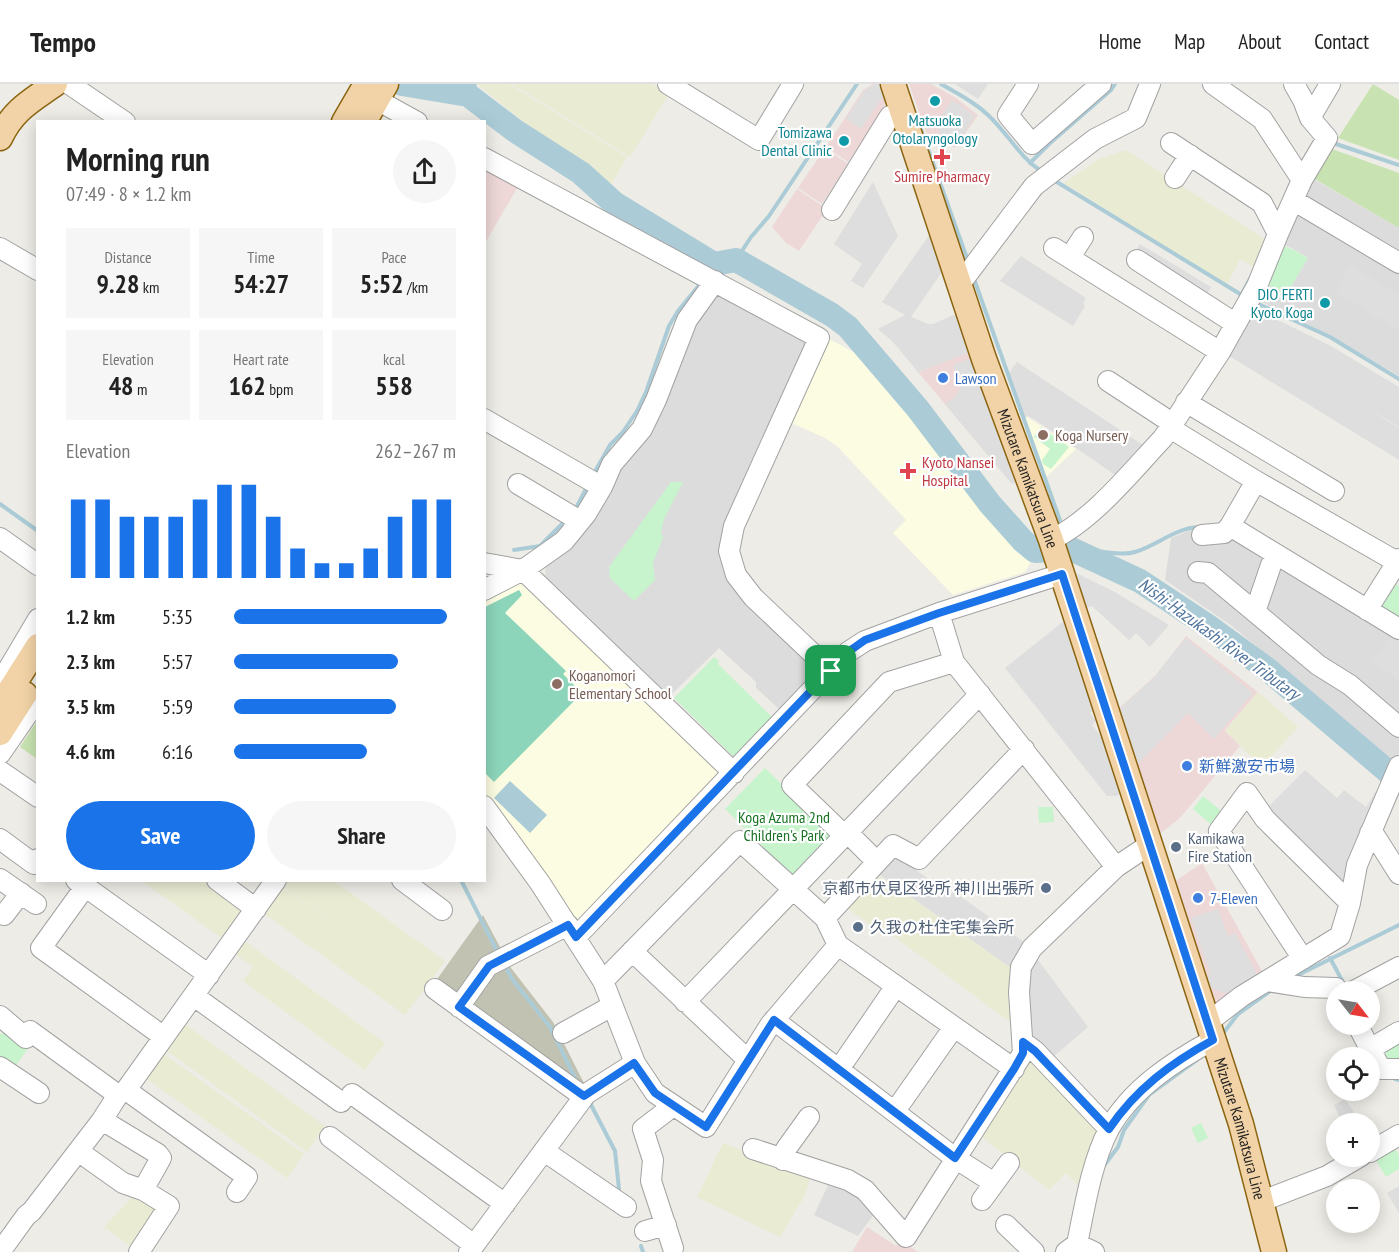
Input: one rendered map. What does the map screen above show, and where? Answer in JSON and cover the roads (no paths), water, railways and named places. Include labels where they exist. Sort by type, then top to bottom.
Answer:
[{"type":"main road","points":[[3,125],[22,107],[55,84]]},
{"type":"main road","name":"Mizutare Kamikatsura Line","points":[[893,84],[902,114],[968,275],[984,359],[1059,547],[1149,845],[1241,1124],[1274,1252]]},
{"type":"main road","points":[[346,120],[372,88]]},
{"type":"main road","points":[[364,120],[372,88]]},
{"type":"main road","points":[[0,706],[36,649]]},
{"type":"main road","points":[[0,733],[36,677]]},
{"type":"street","points":[[69,84],[122,120]]},
{"type":"street","points":[[677,86],[759,140],[793,84]]},
{"type":"street","points":[[1028,84],[1008,115],[1032,144],[1101,84]]},
{"type":"street","points":[[968,275],[1034,186],[1095,138],[1136,118],[1150,84]]},
{"type":"street","points":[[1213,84],[1262,119],[1299,176]]},
{"type":"street","points":[[459,1007],[489,966],[572,931],[734,773],[848,652],[865,640],[939,613],[1059,547],[1163,438],[1236,324],[1249,300],[1275,229],[1293,200],[1299,176],[1327,138],[1310,118],[1294,84]]},
{"type":"street","points":[[1310,118],[1330,84]]},
{"type":"street","points":[[372,88],[414,120]]},
{"type":"street","points":[[832,210],[890,116],[902,114]]},
{"type":"street","points":[[1172,143],[1262,203],[1275,229]]},
{"type":"street","points":[[1175,178],[1190,155]]},
{"type":"street","points":[[486,159],[819,338],[734,526],[729,551],[736,575],[753,597],[831,671]]},
{"type":"street","points":[[1293,200],[1399,263]]},
{"type":"street","points":[[1083,237],[1062,252],[1220,352]]},
{"type":"street","points":[[0,248],[36,269]]},
{"type":"street","points":[[1137,260],[1236,324]]},
{"type":"street","points":[[486,588],[506,568],[564,541],[573,517],[595,484],[642,429],[656,400],[687,320],[709,278]]},
{"type":"street","points":[[1108,381],[1171,426],[1256,481],[1398,561],[1367,609]]},
{"type":"street","points":[[1186,402],[1334,490]]},
{"type":"street","points":[[486,420],[595,484]]},
{"type":"street","points":[[1202,535],[1227,529],[1256,481]]},
{"type":"street","points":[[518,484],[573,517]]},
{"type":"street","points":[[1227,529],[1274,561],[1399,628]]},
{"type":"street","points":[[0,538],[36,564]]},
{"type":"street","points":[[1255,612],[1274,561]]},
{"type":"street","points":[[506,568],[734,773]]},
{"type":"street","points":[[1198,572],[1208,573],[1318,665],[1350,685],[1399,727]]},
{"type":"street","points":[[939,613],[954,662],[1116,867]]},
{"type":"street","points":[[0,683],[36,622]]},
{"type":"street","points":[[877,862],[792,784],[889,682],[954,662]]},
{"type":"street","points":[[685,1002],[980,694]]},
{"type":"street","points":[[0,754],[36,702]]},
{"type":"street","points":[[825,918],[893,844],[919,859],[1024,749]]},
{"type":"street","points":[[0,771],[36,796]]},
{"type":"street","points":[[1079,1250],[1088,1194],[1100,1151],[1109,1129],[1130,1101],[1153,1079],[1212,1037],[1242,996],[1276,983],[1303,959],[1341,936],[1357,865],[1396,772]]},
{"type":"street","points":[[1303,959],[1219,831],[1246,793],[1265,819],[1350,903]]},
{"type":"street","points":[[486,809],[540,882],[603,981],[634,1063],[655,1093],[706,1127],[774,1020],[838,945]]},
{"type":"street","points":[[1370,833],[1375,836],[1399,874]]},
{"type":"street","points":[[0,839],[34,864],[36,862]]},
{"type":"street","points":[[603,981],[740,841],[825,918],[838,945],[1014,1069]]},
{"type":"street","points":[[753,1149],[848,1180],[865,1190],[906,1237],[1023,1053],[1019,992],[1021,967],[1032,948],[1116,867],[1149,845]]},
{"type":"street","points":[[0,879],[28,899],[4,915]]},
{"type":"street","points":[[220,882],[256,909]]},
{"type":"street","points":[[0,1252],[6,1230],[78,1151],[102,1120],[275,882]]},
{"type":"street","points":[[406,882],[437,900]]},
{"type":"street","points":[[164,1037],[41,948],[80,884],[209,975]]},
{"type":"street","points":[[632,951],[748,1060]]},
{"type":"street","points":[[1372,981],[1399,967]]},
{"type":"street","points":[[1276,983],[1326,987]]},
{"type":"street","points":[[839,1069],[896,986]]},
{"type":"street","points":[[435,988],[584,1096]]},
{"type":"street","points":[[194,996],[505,1204]]},
{"type":"street","points":[[563,1033],[612,1006]]},
{"type":"street","points":[[0,1018],[26,1038],[30,1031],[247,1177],[237,1192]]},
{"type":"street","points":[[774,1020],[955,1158],[994,1183]]},
{"type":"street","points":[[895,1112],[954,1027]]},
{"type":"street","points":[[1375,1046],[1399,1032]]},
{"type":"street","points":[[1366,1035],[1375,1046],[1381,1069],[1393,1069]]},
{"type":"street","points":[[1023,1042],[1035,1051],[1109,1129]]},
{"type":"street","points":[[330,1137],[472,1248],[584,1096],[634,1063]]},
{"type":"street","points":[[0,1067],[39,1094]]},
{"type":"street","points":[[673,1106],[643,1129],[653,1160],[651,1181],[674,1248]]},
{"type":"street","points":[[783,1160],[786,1149],[809,1118]]},
{"type":"street","points":[[102,1120],[158,1154],[160,1158],[143,1190]]},
{"type":"street","points":[[1380,1147],[1398,1138]]},
{"type":"street","points":[[544,1150],[626,1207]]},
{"type":"street","points":[[78,1151],[123,1183],[143,1190],[169,1206],[139,1252]]},
{"type":"street","points":[[982,1200],[1009,1163]]},
{"type":"street","points":[[1262,1201],[1327,1176],[1342,1167]]},
{"type":"street","points":[[645,1231],[666,1225]]},
{"type":"street","points":[[1006,1225],[1034,1252]]},
{"type":"water","points":[[510,781],[547,815],[530,833],[494,798]]},
{"type":"waterway","name":"Nishi-Hazukashi River Tributary","points":[[402,84],[468,95],[514,130],[581,173],[614,203],[714,264],[736,260],[832,315],[848,327],[918,409],[990,504],[1035,551],[1071,549],[1140,581],[1267,669],[1399,781]]},
{"type":"waterway","points":[[468,95],[475,84]]},
{"type":"waterway","points":[[736,260],[751,237],[769,216],[857,84]]},
{"type":"waterway","points":[[941,84],[981,109],[1027,160],[1041,171]]},
{"type":"waterway","points":[[1030,163],[1115,84]]},
{"type":"waterway","points":[[919,124],[968,261]]},
{"type":"waterway","points":[[1336,144],[1399,165]]},
{"type":"waterway","points":[[1052,179],[1245,297]]},
{"type":"waterway","points":[[709,272],[714,264]]},
{"type":"waterway","points":[[1243,292],[1252,275]]},
{"type":"waterway","points":[[973,276],[1062,526]]},
{"type":"waterway","points":[[593,475],[610,445],[623,432],[637,411],[669,326],[701,283]]},
{"type":"waterway","points":[[1254,302],[1330,337],[1399,379]]},
{"type":"waterway","points":[[575,510],[588,485]]},
{"type":"waterway","points":[[0,504],[36,530]]},
{"type":"waterway","points":[[514,550],[540,546],[566,520]]},
{"type":"waterway","points":[[1080,554],[1093,551],[1121,554],[1135,552],[1182,530],[1199,527]]},
{"type":"waterway","points":[[1067,539],[1071,549]]},
{"type":"waterway","points":[[462,882],[499,955]]},
{"type":"waterway","points":[[1292,978],[1399,925]]},
{"type":"waterway","points":[[1330,958],[1342,981]]},
{"type":"waterway","points":[[504,964],[512,979],[550,1027],[577,1082]]},
{"type":"waterway","points":[[1221,1036],[1238,1014],[1273,989]]},
{"type":"waterway","points":[[1103,1167],[1118,1147],[1124,1130],[1149,1095],[1197,1060]]},
{"type":"waterway","points":[[1393,1075],[1399,1080]]},
{"type":"waterway","points":[[589,1101],[615,1151],[619,1189]]},
{"type":"waterway","points":[[641,1246],[643,1252]]},
{"type":"place","name":"Matsuoka Otolaryngology","points":[[935,101]]},
{"type":"place","name":"Tomizawa Dental Clinic","points":[[844,141]]},
{"type":"place","name":"Sumire Pharmacy","points":[[942,157]]},
{"type":"place","name":"DIO FERTI Kyoto Koga","points":[[1325,303]]},
{"type":"place","name":"Lawson","points":[[943,378]]},
{"type":"place","name":"Koga Nursery","points":[[1043,435]]},
{"type":"place","name":"Kyoto Nansei Hospital","points":[[908,471]]},
{"type":"place","name":"Koganomori Elementary School","points":[[557,684]]},
{"type":"place","name":"新鮮激安市場","points":[[1187,766]]},
{"type":"place","name":"Kamikawa Fire Station","points":[[1176,847]]},
{"type":"place","name":"京都市伏見区役所 神川出張所","points":[[1046,888]]},
{"type":"place","name":"7-Eleven","points":[[1198,898]]},
{"type":"place","name":"久我の杜住宅集会所","points":[[858,927]]},
{"type":"park label","name":"Koga Azuma 2nd Children's Park","points":[[784,826]]}]
